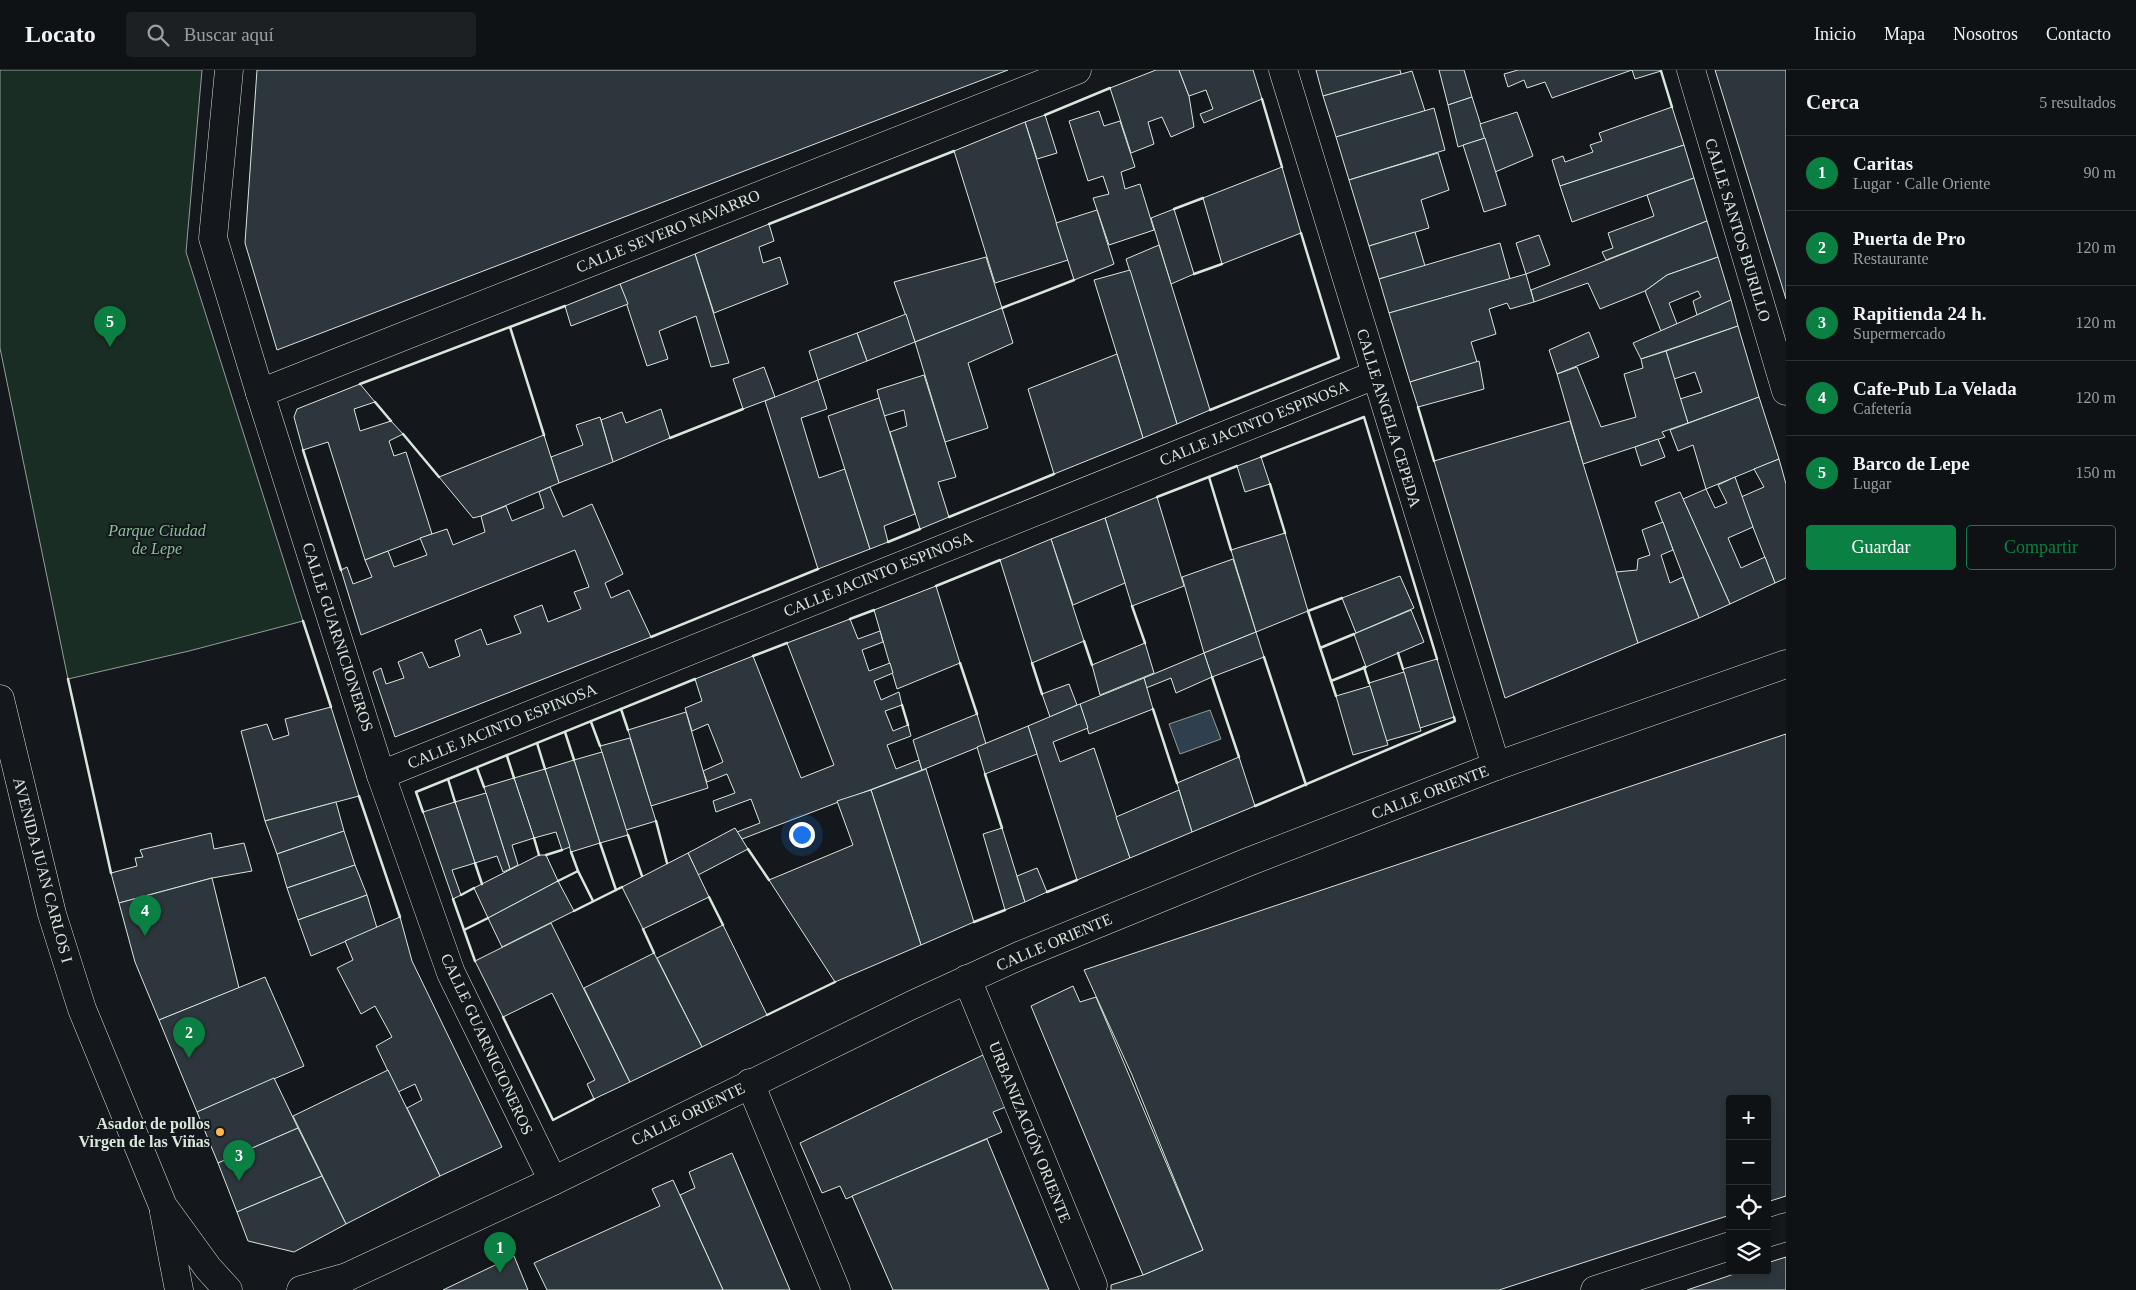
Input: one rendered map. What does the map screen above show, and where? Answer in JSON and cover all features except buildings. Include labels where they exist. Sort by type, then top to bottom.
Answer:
[{"type":"street","name":"CALLE GUARNICIONEROS","points":[[229,70],[213,238],[260,393],[382,774],[451,973],[552,1181]]},
{"type":"street","name":"CALLE SEVERO NAVARRO","points":[[260,393],[1077,70]]},
{"type":"street","name":"CALLE ANGELA CEPEDA","points":[[1283,70],[1496,766]]},
{"type":"street","name":"CALLE SANTOS BURILLO","points":[[1691,70],[1786,391]]},
{"type":"street","name":"CALLE JACINTO ESPINOSA","points":[[382,774],[1375,375]]},
{"type":"street","name":"CALLE ORIENTE","points":[[301,1290],[338,1283],[967,979],[1248,862],[1496,766],[1786,664]]},
{"type":"street","name":"AVENIDA JUAN CARLOS I","points":[[0,698],[55,923],[82,1008],[163,1206]]},
{"type":"street","name":"URBANIZACIÓN ORIENTE","points":[[967,979],[1093,1285]]},
{"type":"street","points":[[750,1083],[836,1290]]},
{"type":"street","points":[[163,1206],[179,1290]]},
{"type":"street","points":[[163,1206],[203,1261],[228,1290]]},
{"type":"street","points":[[1771,1233],[1786,1227]]},
{"type":"street","points":[[1595,1290],[1726,1247]]},
{"type":"green space","name":"Parque Ciudad de Lepe","points":[[0,70],[202,70],[186,252],[303,621],[189,651],[68,679],[0,348]]},
{"type":"water","points":[[1210,710],[1221,739],[1180,754],[1169,724]]},
{"type":"wall","points":[[1661,71],[1672,107]]},
{"type":"wall","points":[[1045,115],[1110,88]]},
{"type":"wall","points":[[1262,99],[1282,167]]},
{"type":"wall","points":[[769,224],[954,151]]},
{"type":"wall","points":[[1174,209],[1203,198]]},
{"type":"wall","points":[[1210,410],[1339,358],[1301,233]]},
{"type":"wall","points":[[1194,274],[1222,264]]},
{"type":"wall","points":[[1002,308],[1074,280]]},
{"type":"wall","points":[[510,327],[565,306]]},
{"type":"wall","points":[[360,384],[510,327],[544,435]]},
{"type":"wall","points":[[375,402],[391,421]]},
{"type":"wall","points":[[1418,407],[1434,461]]},
{"type":"wall","points":[[670,438],[743,409]]},
{"type":"wall","points":[[1261,457],[1364,417],[1437,659]]},
{"type":"wall","points":[[403,434],[439,477]]},
{"type":"wall","points":[[303,450],[341,570]]},
{"type":"wall","points":[[1157,497],[1237,466]]},
{"type":"wall","points":[[949,517],[1054,474]]},
{"type":"wall","points":[[1209,477],[1231,550]]},
{"type":"wall","points":[[1270,484],[1285,533]]},
{"type":"wall","points":[[888,542],[920,529]]},
{"type":"wall","points":[[936,586],[1000,560]]},
{"type":"wall","points":[[651,637],[818,569]]},
{"type":"wall","points":[[1336,696],[1308,611],[1342,598]]},
{"type":"wall","points":[[1132,606],[1145,643]]},
{"type":"wall","points":[[850,619],[874,610]]},
{"type":"wall","points":[[303,621],[331,707]]},
{"type":"wall","points":[[1320,648],[1354,634]]},
{"type":"wall","points":[[1084,641],[1092,665]]},
{"type":"wall","points":[[753,656],[787,643]]},
{"type":"wall","points":[[1398,653],[1403,669]]},
{"type":"wall","points":[[1264,657],[1306,785]]},
{"type":"wall","points":[[960,663],[977,714]]},
{"type":"wall","points":[[1032,663],[1042,694]]},
{"type":"wall","points":[[1364,667],[1369,683]]},
{"type":"wall","points":[[1331,681],[1366,667]]},
{"type":"wall","points":[[1212,677],[1239,757]]},
{"type":"wall","points":[[68,679],[111,873]]},
{"type":"wall","points":[[423,812],[416,792],[695,679]]},
{"type":"wall","points":[[902,705],[908,725]]},
{"type":"wall","points":[[621,709],[628,730]]},
{"type":"wall","points":[[1153,709],[1177,783]]},
{"type":"wall","points":[[1255,806],[1455,721],[1454,717]]},
{"type":"wall","points":[[591,722],[600,746]]},
{"type":"wall","points":[[565,732],[574,760]]},
{"type":"wall","points":[[537,743],[545,769]]},
{"type":"wall","points":[[507,756],[514,778]]},
{"type":"wall","points":[[477,768],[484,787]]},
{"type":"wall","points":[[985,774],[1002,828]]},
{"type":"wall","points":[[448,779],[455,802]]},
{"type":"wall","points":[[359,796],[400,917]]},
{"type":"wall","points":[[656,821],[667,863]]},
{"type":"wall","points":[[628,835],[642,876]]},
{"type":"wall","points":[[534,838],[539,855]]},
{"type":"wall","points":[[600,843],[616,890]]},
{"type":"wall","points":[[748,849],[769,880]]},
{"type":"wall","points":[[546,855],[562,850]]},
{"type":"wall","points":[[571,852],[578,871]]},
{"type":"wall","points":[[475,863],[482,884]]},
{"type":"wall","points":[[558,881],[578,871],[593,901]]},
{"type":"wall","points":[[1047,892],[1077,880]]},
{"type":"wall","points":[[574,911],[622,887]]},
{"type":"wall","points":[[461,895],[474,888]]},
{"type":"wall","points":[[709,897],[723,925]]},
{"type":"wall","points":[[453,899],[475,961]]},
{"type":"wall","points":[[974,922],[1005,910]]},
{"type":"wall","points":[[464,930],[488,918]]},
{"type":"wall","points":[[643,929],[654,953]]},
{"type":"wall","points":[[767,1015],[835,982]]},
{"type":"wall","points":[[503,1017],[553,1120],[594,1099]]},
{"type":"place","name":"Barco de Lepe","points":[[110,347]]},
{"type":"place","name":"Cafe-Pub La Velada","points":[[145,936]]},
{"type":"place","name":"Puerta de Pro","points":[[189,1058]]},
{"type":"place","name":"Asador de pollos Virgen de las Viñas","points":[[220,1132]]},
{"type":"place","name":"Rapitienda 24 h.","points":[[239,1181]]},
{"type":"place","name":"Caritas","points":[[500,1273]]}]
